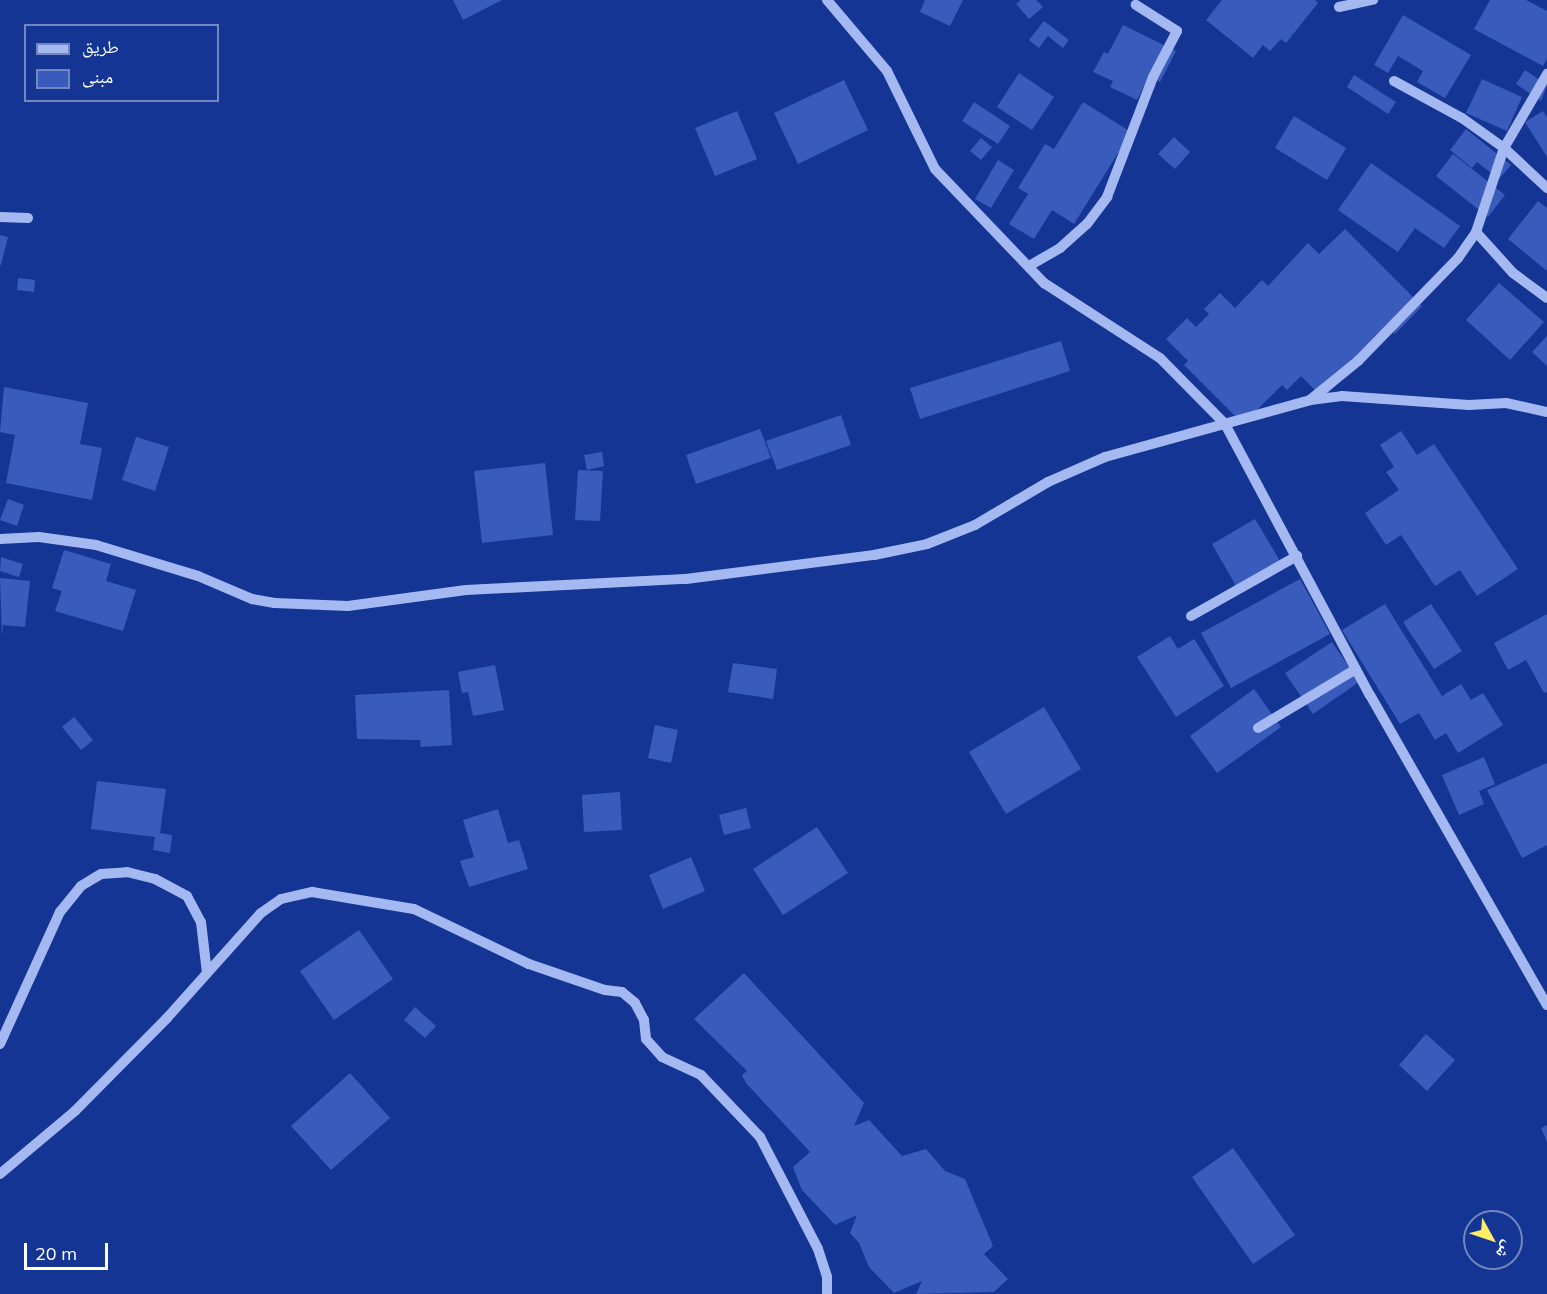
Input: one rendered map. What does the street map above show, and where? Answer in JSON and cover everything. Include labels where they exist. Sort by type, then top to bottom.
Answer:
[{"type":"street","points":[[827,0],[887,71],[935,169],[1029,266],[1077,307],[1160,358],[1225,424],[1356,669],[1547,1005]]},
{"type":"street","points":[[1339,7],[1373,0]]},
{"type":"street","points":[[1029,266],[1060,248],[1087,224],[1107,197],[1153,77],[1177,31],[1136,5]]},
{"type":"street","points":[[1310,400],[1358,361],[1416,304],[1476,232],[1504,148],[1547,74]]},
{"type":"street","points":[[1394,81],[1462,118],[1504,148],[1547,188]]},
{"type":"street","points":[[0,217],[28,218]]},
{"type":"street","points":[[1476,232],[1513,273],[1547,298]]},
{"type":"street","points":[[0,539],[39,537],[96,545],[198,576],[252,599],[274,603],[348,606],[466,590],[686,579],[874,555],[927,544],[975,525],[1048,482],[1105,457],[1310,400],[1342,396],[1469,405],[1506,403],[1547,412]]},
{"type":"street","points":[[1191,616],[1297,556]]},
{"type":"street","points":[[1258,728],[1356,669]]},
{"type":"street","points":[[0,1044],[60,912],[81,886],[101,874],[128,872],[155,879],[186,896],[201,922],[207,973]]},
{"type":"street","points":[[0,1174],[75,1111],[261,913],[281,899],[312,892],[414,909],[529,964],[605,990],[621,992],[635,1003],[644,1020],[646,1039],[662,1058],[701,1076],[760,1137],[818,1249],[827,1277],[827,1294]]},
{"type":"building","points":[[453,0],[502,0],[463,20]]},
{"type":"building","points":[[925,0],[963,0],[950,26],[920,12]]},
{"type":"building","points":[[1021,0],[1036,0],[1043,7],[1029,19],[1016,4]]},
{"type":"building","points":[[1222,0],[1315,0],[1318,3],[1286,43],[1281,39],[1270,51],[1263,45],[1253,58],[1206,20]]},
{"type":"building","points":[[1490,0],[1526,0],[1547,11],[1547,59],[1543,66],[1474,29]]},
{"type":"building","points":[[1403,15],[1471,55],[1445,98],[1417,82],[1423,71],[1398,56],[1388,73],[1374,65]]},
{"type":"building","points":[[1044,21],[1069,40],[1063,48],[1048,36],[1039,48],[1029,40]]},
{"type":"building","points":[[1123,25],[1176,51],[1160,82],[1149,76],[1137,100],[1110,87],[1113,81],[1093,72],[1104,52],[1108,54]]},
{"type":"building","points":[[1525,70],[1547,85],[1541,101],[1516,84]]},
{"type":"building","points":[[1019,73],[1054,97],[1032,130],[997,107]]},
{"type":"building","points":[[1354,75],[1396,102],[1388,114],[1347,87]]},
{"type":"building","points":[[1482,79],[1522,97],[1507,131],[1466,113]]},
{"type":"building","points":[[844,80],[868,130],[798,164],[774,113]]},
{"type":"building","points":[[974,102],[1010,126],[998,144],[962,121]]},
{"type":"building","points":[[1083,102],[1131,132],[1074,224],[1052,210],[1034,239],[1009,224],[1028,194],[1018,188],[1045,144],[1054,149]]},
{"type":"building","points":[[737,111],[757,159],[715,176],[695,128]]},
{"type":"building","points":[[1543,111],[1547,117],[1547,157],[1525,122]]},
{"type":"building","points":[[1294,116],[1346,148],[1327,180],[1275,148]]},
{"type":"building","points":[[1466,129],[1511,165],[1499,179],[1477,162],[1472,168],[1450,150]]},
{"type":"building","points":[[1174,137],[1190,152],[1175,169],[1158,154]]},
{"type":"building","points":[[981,138],[992,147],[981,160],[970,151]]},
{"type":"building","points":[[1453,154],[1505,195],[1488,217],[1436,176]]},
{"type":"building","points":[[998,160],[1014,170],[991,208],[975,199]]},
{"type":"building","points":[[1371,163],[1460,226],[1444,248],[1415,228],[1398,252],[1338,210]]},
{"type":"building","points":[[1538,201],[1547,208],[1547,271],[1508,239]]},
{"type":"building","points":[[1345,229],[1422,306],[1395,334],[1391,330],[1323,398],[1301,376],[1287,390],[1282,385],[1243,424],[1184,365],[1188,361],[1166,339],[1187,318],[1196,327],[1209,314],[1204,309],[1220,293],[1235,308],[1262,280],[1268,286],[1308,243],[1319,254]]},
{"type":"building","points":[[0,235],[8,237],[1,265],[0,265]]},
{"type":"building","points":[[18,278],[35,280],[34,292],[17,290]]},
{"type":"building","points":[[1499,283],[1544,322],[1510,360],[1466,320]]},
{"type":"building","points":[[1547,336],[1547,366],[1532,352]]},
{"type":"building","points":[[1061,341],[1070,371],[920,419],[910,388]]},
{"type":"building","points":[[4,387],[88,403],[80,444],[102,448],[92,500],[6,483],[15,435],[0,432]]},
{"type":"building","points":[[841,415],[851,445],[777,470],[766,441]]},
{"type":"building","points":[[760,429],[771,458],[696,484],[686,455]]},
{"type":"building","points":[[1401,431],[1417,455],[1434,444],[1518,569],[1477,596],[1460,570],[1435,586],[1401,535],[1386,545],[1365,513],[1399,490],[1386,472],[1394,467],[1380,445]]},
{"type":"building","points":[[136,437],[169,447],[155,491],[122,480]]},
{"type":"building","points":[[602,452],[604,466],[587,470],[584,455]]},
{"type":"building","points":[[545,463],[553,535],[482,543],[474,471]]},
{"type":"building","points":[[578,470],[603,471],[600,521],[575,520]]},
{"type":"building","points":[[8,499],[24,505],[17,526],[0,520]]},
{"type":"building","points":[[1255,519],[1280,561],[1236,586],[1212,544]]},
{"type":"building","points":[[64,550],[111,564],[106,581],[136,590],[123,631],[55,611],[62,591],[52,588]]},
{"type":"building","points":[[1,557],[23,564],[19,577],[0,571]]},
{"type":"building","points":[[0,578],[30,581],[25,627],[3,625],[2,637]]},
{"type":"building","points":[[1300,579],[1330,634],[1231,688],[1201,633]]},
{"type":"building","points":[[1385,604],[1442,696],[1461,684],[1471,700],[1483,693],[1503,725],[1458,753],[1446,733],[1435,740],[1419,713],[1400,724],[1342,630]]},
{"type":"building","points":[[1431,604],[1462,651],[1434,669],[1403,622]]},
{"type":"building","points":[[1547,614],[1547,692],[1544,693],[1526,660],[1508,670],[1494,643]]},
{"type":"building","points":[[1170,636],[1178,649],[1194,639],[1224,686],[1176,717],[1137,657]]},
{"type":"building","points":[[1332,642],[1359,682],[1313,714],[1285,673]]},
{"type":"building","points":[[733,663],[777,669],[773,699],[728,692]]},
{"type":"building","points":[[495,665],[504,710],[473,716],[468,692],[462,693],[458,672]]},
{"type":"building","points":[[1254,689],[1281,727],[1217,773],[1190,736]]},
{"type":"building","points":[[449,690],[452,745],[421,747],[420,740],[357,739],[355,695]]},
{"type":"building","points":[[1044,707],[1081,769],[1006,814],[969,752]]},
{"type":"building","points":[[74,717],[93,740],[81,750],[62,727]]},
{"type":"building","points":[[655,725],[678,730],[671,763],[648,758]]},
{"type":"building","points":[[1484,757],[1495,784],[1479,791],[1484,804],[1459,815],[1442,775]]},
{"type":"building","points":[[1547,763],[1547,845],[1522,858],[1487,790]]},
{"type":"building","points":[[97,781],[166,789],[160,833],[172,835],[170,853],[153,850],[155,837],[91,829]]},
{"type":"building","points":[[620,792],[622,830],[584,832],[582,795]]},
{"type":"building","points":[[746,808],[751,828],[724,835],[719,815]]},
{"type":"building","points":[[498,809],[508,843],[519,840],[528,869],[469,887],[460,861],[474,857],[463,820]]},
{"type":"building","points":[[817,827],[848,873],[783,915],[753,869]]},
{"type":"building","points":[[691,857],[705,891],[663,909],[649,875]]},
{"type":"building","points":[[359,930],[393,979],[334,1020],[300,971]]},
{"type":"building","points":[[744,973],[864,1103],[854,1126],[869,1120],[902,1156],[926,1149],[945,1171],[965,1179],[993,1246],[984,1254],[1008,1279],[994,1292],[916,1294],[922,1281],[894,1293],[869,1267],[859,1243],[850,1233],[857,1215],[835,1225],[802,1190],[793,1167],[810,1152],[746,1083],[742,1075],[747,1071],[694,1019]]},
{"type":"building","points":[[415,1007],[436,1026],[425,1038],[404,1020]]},
{"type":"building","points":[[1426,1034],[1455,1060],[1427,1091],[1399,1065]]},
{"type":"building","points":[[350,1073],[390,1118],[331,1170],[291,1126]]},
{"type":"building","points":[[1547,1125],[1547,1142],[1541,1128]]},
{"type":"building","points":[[1233,1148],[1295,1235],[1253,1264],[1192,1177]]}]
